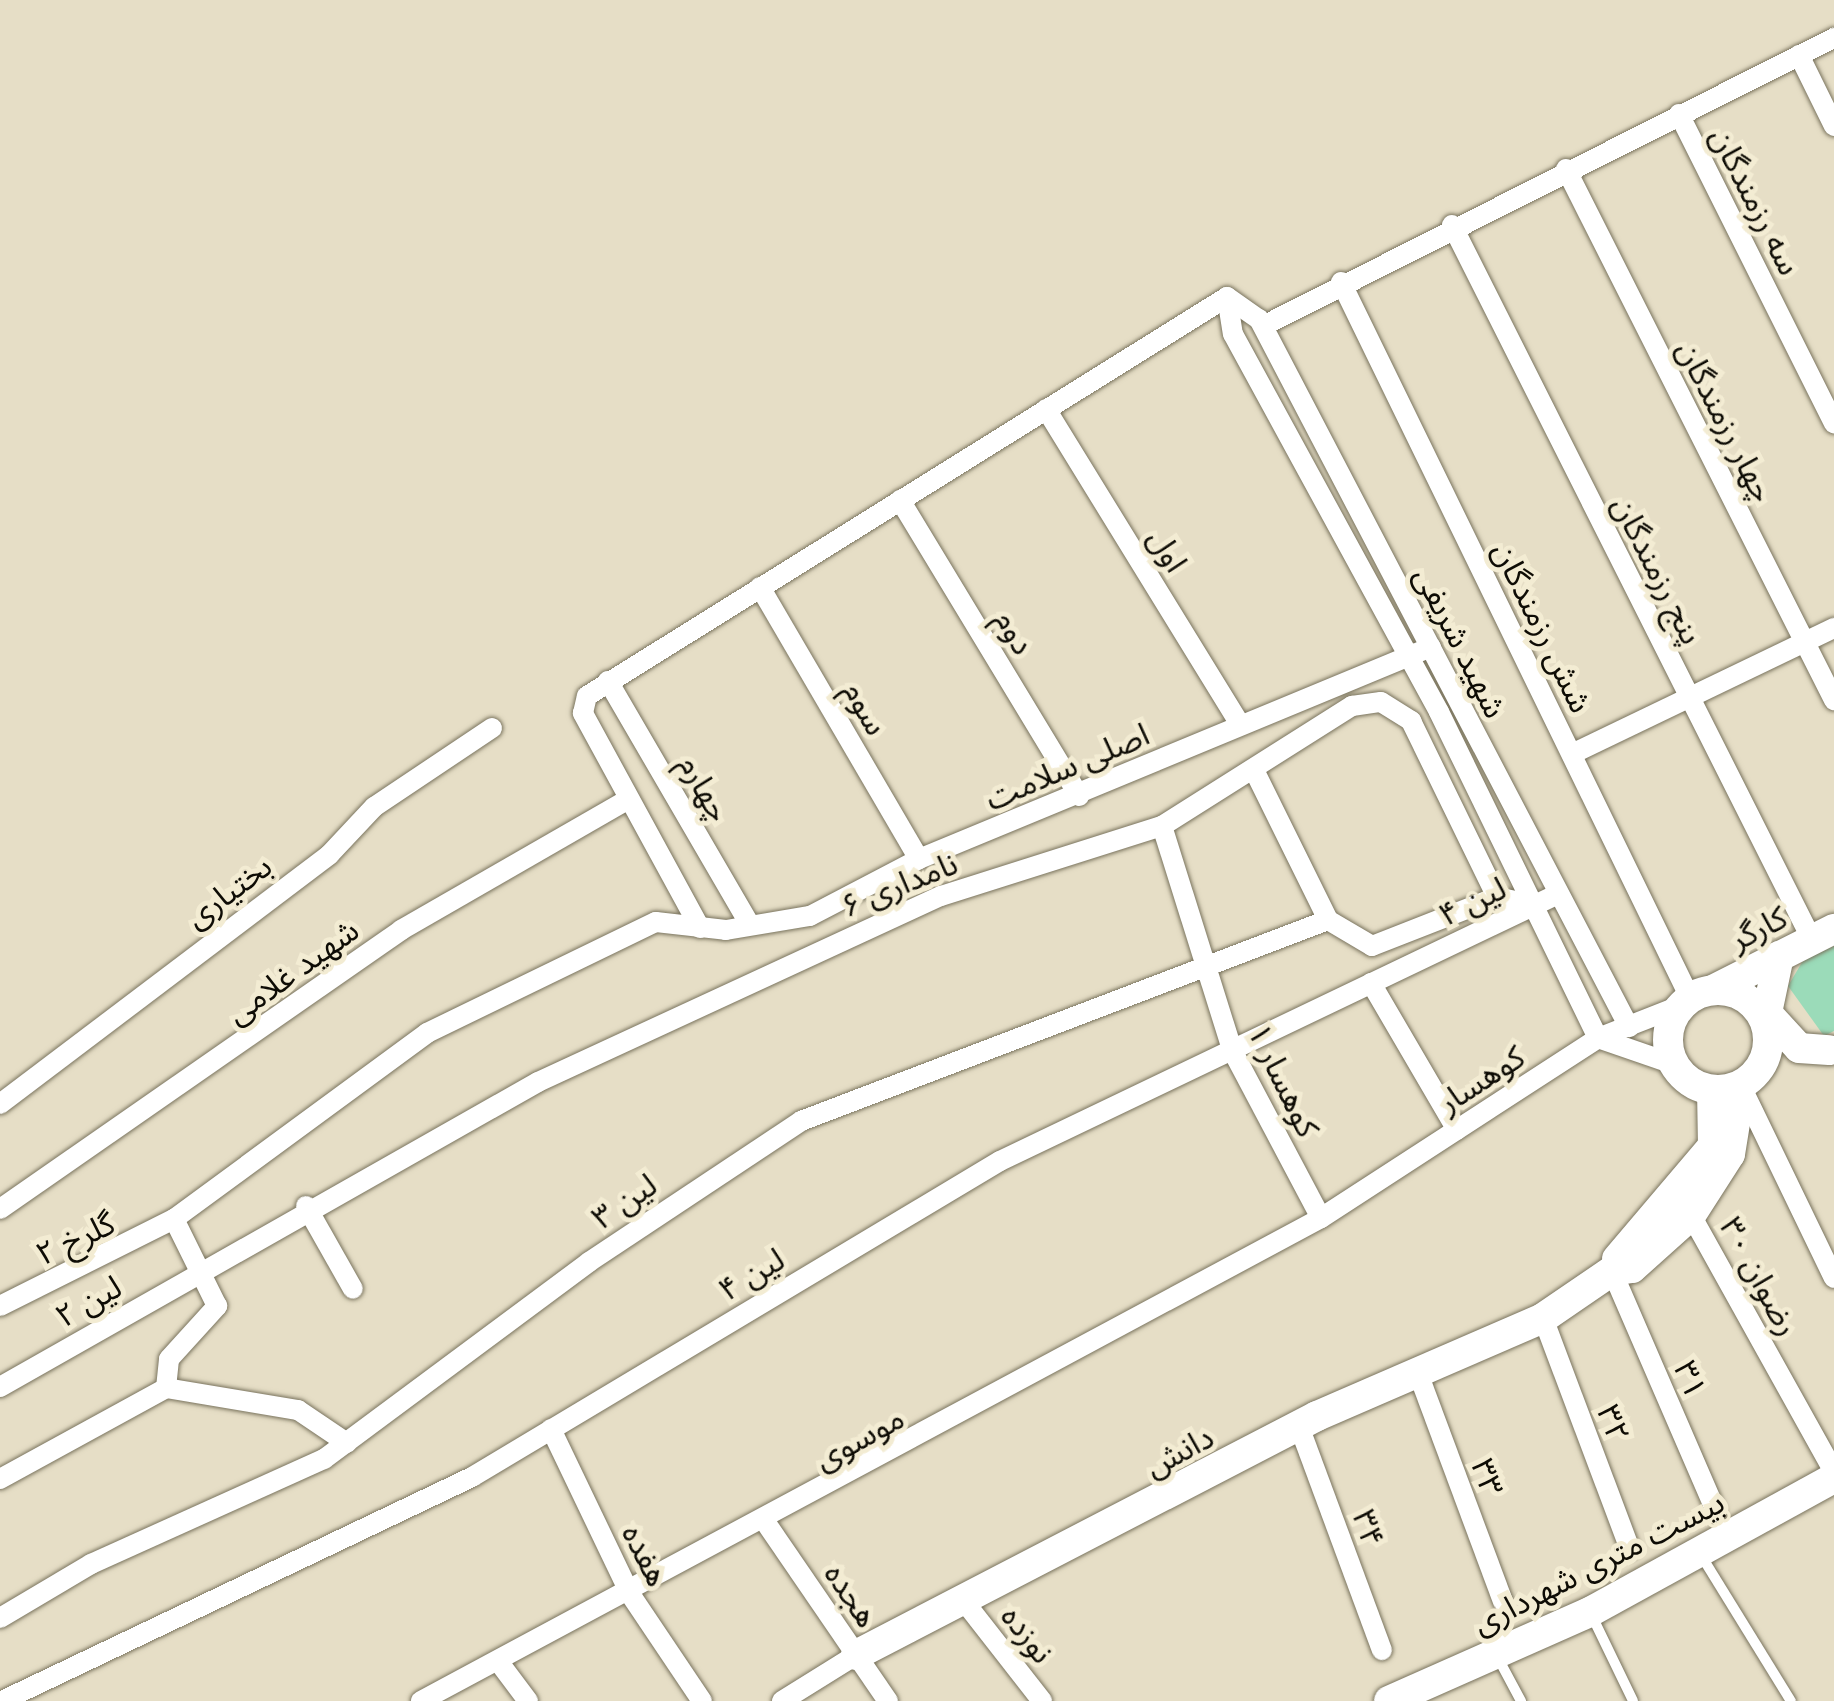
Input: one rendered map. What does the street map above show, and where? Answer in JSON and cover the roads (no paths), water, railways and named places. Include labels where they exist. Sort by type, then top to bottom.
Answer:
[{"type":"street","points":[[1263,326],[1452,225],[1834,38]]},
{"type":"street","points":[[1800,55],[1834,126]]},
{"type":"street","name":"سه رزمندگان","points":[[1679,114],[1834,423]]},
{"type":"street","name":"چهار رزمندگان","points":[[1566,169],[1834,700]]},
{"type":"street","name":"پنج رزمندگان","points":[[1452,225],[1688,698],[1823,934]]},
{"type":"street","name":"شش رزمندگان","points":[[1341,282],[1695,998]]},
{"type":"street","points":[[700,928],[584,713],[586,696],[1226,297]]},
{"type":"street","name":"شهید شریفی","points":[[1226,297],[1263,326],[1556,895],[1629,1027]]},
{"type":"street","name":"شهید شریفی","points":[[1226,297],[1233,334],[1408,658],[1598,1038]]},
{"type":"street","name":"اول","points":[[1046,409],[1239,723]]},
{"type":"street","name":"دوم","points":[[900,500],[1079,796]]},
{"type":"street","name":"سوم","points":[[760,587],[919,859]]},
{"type":"street","points":[[1572,754],[1834,628]]},
{"type":"street","name":"اصلی سلامت","points":[[700,928],[810,916],[919,859],[1079,796],[1239,723],[1431,647]]},
{"type":"street","name":"چهارم","points":[[608,681],[750,925]]},
{"type":"street","name":"نامداری ۶","points":[[201,1266],[306,1206],[772,968],[940,896],[1162,826],[1254,770],[1316,724],[1382,702],[1411,721],[1497,897]]},
{"type":"street","name":"بختیاری","points":[[0,1104],[328,856],[374,807],[492,728]]},
{"type":"street","points":[[1254,770],[1328,920],[1372,946],[1497,897],[1534,905]]},
{"type":"street","name":"شهید غلامی","points":[[0,1208],[401,930],[630,799]]},
{"type":"street","name":"کوهسار ۱","points":[[1162,826],[1232,1050],[1321,1218]]},
{"type":"street","name":"لین ۴","points":[[2,1701],[328,1550],[551,1429],[1000,1161],[1556,895]]},
{"type":"street","name":"لین ۳","points":[[0,1618],[347,1443],[590,1262],[800,1120],[1202,964],[1328,920]]},
{"type":"street","name":"گلرخ ۲","points":[[0,1306],[174,1219],[428,1033],[656,922],[700,928]]},
{"type":"street","name":"کارگر","points":[[1695,998],[1823,934]]},
{"type":"street","points":[[1779,956],[1767,1013],[1799,1048],[1832,1049]]},
{"type":"street","points":[[1371,984],[1457,1130]]},
{"type":"street","points":[[1674,1064],[1668,1032],[1695,998],[1757,1007],[1768,1041],[1736,1084]]},
{"type":"street","name":"کوهسار","points":[[1321,1218],[1598,1038],[1695,998]]},
{"type":"street","points":[[1598,1038],[1736,1084],[1832,1049]]},
{"type":"street","points":[[1736,1084],[1834,1278]]},
{"type":"street","name":"دانش","points":[[1612,1270],[1632,1268],[1691,1215],[1730,1154],[1736,1084]]},
{"type":"street","name":"دانش","points":[[782,1701],[856,1654],[967,1604],[1299,1426],[1543,1318],[1612,1270],[1713,1146],[1736,1084]]},
{"type":"street","points":[[306,1206],[353,1290]]},
{"type":"street","name":"رضوان ۳۰","points":[[1691,1215],[1834,1475]]},
{"type":"street","name":"موسوی","points":[[421,1701],[766,1524],[1321,1218]]},
{"type":"street","points":[[166,1388],[169,1359],[218,1306],[174,1219]]},
{"type":"street","name":"لین ۲","points":[[0,1387],[201,1266]]},
{"type":"street","name":"۳۱","points":[[1612,1270],[1716,1511]]},
{"type":"street","name":"۳۲","points":[[1543,1318],[1630,1549]]},
{"type":"street","name":"۳۳","points":[[1418,1373],[1503,1602]]},
{"type":"street","points":[[0,1480],[166,1388],[298,1410],[347,1443]]},
{"type":"street","name":"۳۴","points":[[1299,1426],[1382,1650]]},
{"type":"street","name":"هفده","points":[[551,1429],[630,1594],[702,1701]]},
{"type":"street","name":"بیست متری شهرداری","points":[[1389,1701],[1590,1612],[1834,1475]]},
{"type":"street","name":"هجده","points":[[766,1524],[888,1701]]},
{"type":"street","name":"نوزده","points":[[967,1604],[1042,1701]]},
{"type":"street","points":[[498,1662],[528,1701]]},
{"type":"lane","points":[[1700,1552],[1790,1701]]},
{"type":"lane","points":[[1590,1612],[1633,1701]]},
{"type":"lane","points":[[1496,1654],[1521,1701]]}]
